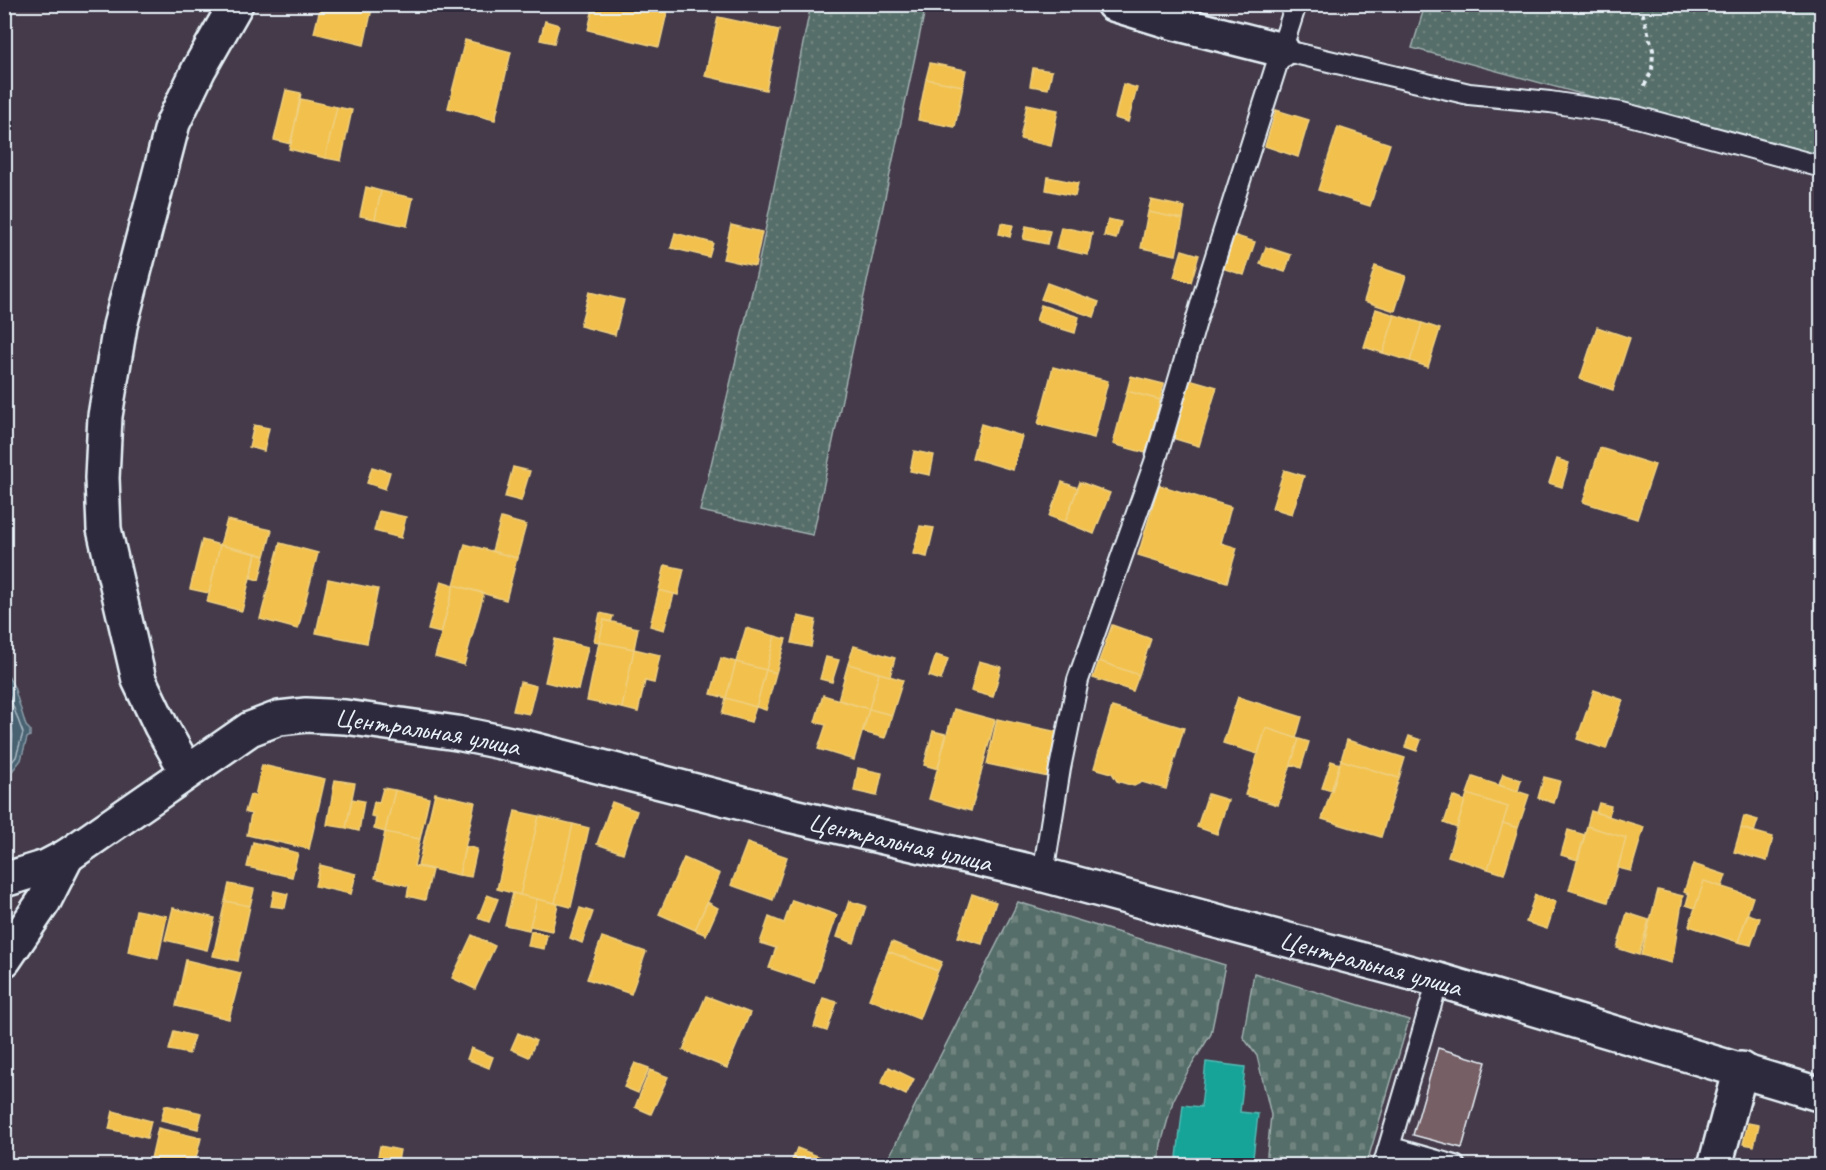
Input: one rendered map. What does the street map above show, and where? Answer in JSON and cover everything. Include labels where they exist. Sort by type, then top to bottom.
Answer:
[{"type":"street","points":[[187,772],[139,680],[104,529],[102,478],[105,416],[120,326],[173,123],[199,69],[236,4]]},
{"type":"street","points":[[1113,4],[1175,23],[1282,50]]},
{"type":"street","name":"Центральная улица","points":[[4,880],[46,867],[67,856],[250,729],[279,718],[345,717],[457,733],[520,746],[793,816],[1043,874],[1438,980],[1741,1069],[1821,1095]]},
{"type":"street","points":[[4,960],[44,901],[67,856]]},
{"type":"street","points":[[1715,1166],[1741,1069]]},
{"type":"lane","points":[[1043,874],[1060,768],[1078,680],[1155,462],[1207,284],[1296,4]]},
{"type":"lane","points":[[1282,50],[1469,94],[1551,102],[1622,113],[1821,167]]},
{"type":"lane","points":[[1438,980],[1385,1156],[1455,1166]]},
{"type":"path","points":[[1622,113],[1638,98],[1652,72],[1653,50],[1640,4]]},
{"type":"green space","points":[[811,4],[926,5],[813,535],[700,511],[757,271]]},
{"type":"green space","points":[[1425,5],[1821,5],[1821,159],[1412,48]]},
{"type":"green space","points":[[1018,902],[1225,965],[1211,1034],[1173,1101],[1161,1144],[1159,1165],[885,1165]]},
{"type":"green space","points":[[1254,973],[1409,1020],[1369,1156],[1364,1165],[1266,1165],[1271,1115],[1257,1056],[1243,1037]]},
{"type":"water","points":[[5,671],[14,687],[26,726],[30,730],[30,736],[27,738],[21,760],[5,780]]},
{"type":"building: Homes","points":[[321,4],[373,4],[364,45],[314,33]]},
{"type":"building: Homes","points":[[594,4],[669,4],[659,47],[588,30]]},
{"type":"building: Homes","points":[[718,17],[779,30],[766,90],[705,76]]},
{"type":"building: Homes","points":[[545,21],[559,25],[554,43],[540,40]]},
{"type":"building: Homes","points":[[465,40],[511,52],[495,120],[448,108]]},
{"type":"building: Homes","points":[[930,63],[966,70],[963,86],[926,79]]},
{"type":"building: Homes","points":[[1033,68],[1052,71],[1048,89],[1030,86]]},
{"type":"building: Homes","points":[[926,79],[963,86],[955,127],[918,120]]},
{"type":"building: Homes","points":[[1123,84],[1137,88],[1128,122],[1115,118]]},
{"type":"building: Homes","points":[[286,90],[301,93],[291,144],[274,140]]},
{"type":"building: Homes","points":[[301,99],[337,107],[325,158],[289,149]]},
{"type":"building: Homes","points":[[1027,104],[1058,110],[1051,146],[1020,139]]},
{"type":"building: Homes","points":[[337,107],[352,110],[341,161],[325,158]]},
{"type":"building: Homes","points":[[1276,110],[1309,120],[1298,157],[1265,146]]},
{"type":"building: Homes","points":[[1338,127],[1390,144],[1370,206],[1318,190]]},
{"type":"building: Homes","points":[[1048,177],[1078,183],[1075,196],[1046,190]]},
{"type":"building: Homes","points":[[366,187],[381,191],[375,219],[360,216]]},
{"type":"building: Homes","points":[[381,191],[413,198],[407,226],[375,219]]},
{"type":"building: Homes","points":[[1151,200],[1185,207],[1183,219],[1148,212]]},
{"type":"building: Homes","points":[[1148,212],[1183,219],[1176,255],[1141,248]]},
{"type":"building: Homes","points":[[1108,219],[1121,222],[1116,239],[1104,236]]},
{"type":"building: Homes","points":[[1001,223],[1013,225],[1010,237],[999,234]]},
{"type":"building: Homes","points":[[731,225],[762,232],[755,266],[723,259]]},
{"type":"building: Homes","points":[[1026,226],[1050,231],[1047,244],[1023,239]]},
{"type":"building: Homes","points":[[1061,227],[1092,233],[1088,255],[1056,248]]},
{"type":"building: Homes","points":[[675,233],[713,243],[709,257],[671,248]]},
{"type":"building: Homes","points":[[1233,235],[1255,242],[1244,275],[1222,268]]},
{"type":"building: Homes","points":[[1266,247],[1291,255],[1285,272],[1260,264]]},
{"type":"building: Homes","points":[[1182,250],[1199,255],[1191,282],[1174,277]]},
{"type":"building: Homes","points":[[1375,266],[1406,276],[1395,311],[1364,301]]},
{"type":"building: Homes","points":[[1047,283],[1099,302],[1094,317],[1041,299]]},
{"type":"building: Homes","points":[[589,292],[624,300],[615,335],[580,326]]},
{"type":"building: Homes","points":[[1041,305],[1079,317],[1075,333],[1036,321]]},
{"type":"building: Homes","points":[[1376,309],[1395,315],[1383,353],[1364,347]]},
{"type":"building: Homes","points":[[1395,315],[1422,323],[1410,361],[1383,353]]},
{"type":"building: Homes","points":[[1422,323],[1440,329],[1428,367],[1410,361]]},
{"type":"building: Homes","points":[[1597,327],[1630,338],[1613,390],[1580,379]]},
{"type":"building: Homes","points":[[1053,367],[1108,381],[1094,438],[1038,424]]},
{"type":"building: Homes","points":[[1131,376],[1164,384],[1160,400],[1127,391]]},
{"type":"building: Homes","points":[[1189,379],[1217,387],[1199,446],[1172,438]]},
{"type":"building: Homes","points":[[1127,391],[1160,400],[1146,453],[1113,444]]},
{"type":"building: Homes","points":[[981,424],[1022,436],[1013,470],[972,458]]},
{"type":"building: Homes","points":[[254,425],[269,428],[264,451],[249,447]]},
{"type":"building: Homes","points":[[1600,448],[1655,465],[1637,519],[1583,502]]},
{"type":"building: Homes","points":[[914,451],[934,455],[930,475],[910,471]]},
{"type":"building: Homes","points":[[1557,459],[1569,463],[1562,487],[1549,483]]},
{"type":"building: Homes","points":[[372,467],[390,472],[385,489],[367,483]]},
{"type":"building: Homes","points":[[513,467],[530,471],[521,501],[505,497]]},
{"type":"building: Homes","points":[[1284,470],[1304,476],[1292,514],[1272,508]]},
{"type":"building: Homes","points":[[1062,482],[1078,488],[1065,522],[1049,516]]},
{"type":"building: Homes","points":[[1080,482],[1110,493],[1094,534],[1065,522]]},
{"type":"building: Homes","points":[[1159,485],[1231,507],[1221,543],[1237,548],[1227,582],[1138,555]]},
{"type":"building: Homes","points":[[379,511],[406,517],[401,538],[374,531]]},
{"type":"building: Homes","points":[[501,518],[526,525],[517,558],[492,551]]},
{"type":"building: Homes","points":[[227,520],[272,530],[265,556],[220,545]]},
{"type":"building: Homes","points":[[920,526],[934,528],[927,557],[913,554]]},
{"type":"building: Homes","points":[[202,540],[220,545],[209,593],[190,589]]},
{"type":"building: Homes","points":[[280,543],[318,553],[298,629],[260,619]]},
{"type":"building: Homes","points":[[465,544],[517,558],[506,600],[454,585]]},
{"type":"building: Homes","points":[[220,545],[256,553],[242,611],[207,602]]},
{"type":"building: Homes","points":[[256,553],[265,556],[259,580],[251,578]]},
{"type":"building: Homes","points":[[665,565],[684,569],[678,595],[659,590]]},
{"type":"building: Homes","points":[[328,579],[378,589],[367,643],[316,633]]},
{"type":"building: Homes","points":[[441,581],[454,585],[441,633],[428,630]]},
{"type":"building: Homes","points":[[454,585],[484,593],[464,665],[435,657]]},
{"type":"building: Homes","points":[[659,590],[674,594],[664,630],[650,626]]},
{"type":"building: Homes","points":[[600,613],[613,616],[611,622],[604,620],[599,642],[594,641]]},
{"type":"building: Homes","points":[[798,616],[816,620],[811,647],[792,643]]},
{"type":"building: Homes","points":[[604,620],[638,628],[634,649],[599,642]]},
{"type":"building: Homes","points":[[1112,625],[1151,639],[1139,675],[1099,661]]},
{"type":"building: Homes","points":[[746,628],[775,636],[766,670],[736,662]]},
{"type":"building: Homes","points":[[775,636],[786,639],[776,673],[766,670]]},
{"type":"building: Homes","points":[[555,639],[588,647],[578,690],[545,682]]},
{"type":"building: Homes","points":[[599,642],[634,649],[622,708],[587,701]]},
{"type":"building: Homes","points":[[854,646],[895,658],[890,676],[848,664]]},
{"type":"building: Homes","points":[[634,649],[660,655],[654,683],[645,681],[638,712],[622,708]]},
{"type":"building: Homes","points":[[936,655],[948,659],[941,680],[929,676]]},
{"type":"building: Homes","points":[[826,657],[839,660],[832,682],[820,679]]},
{"type":"building: Homes","points":[[721,658],[736,662],[726,698],[711,694]]},
{"type":"building: Homes","points":[[979,661],[1001,667],[993,697],[971,691]]},
{"type":"building: Homes","points":[[1099,661],[1139,675],[1133,691],[1093,678]]},
{"type":"building: Homes","points":[[736,662],[766,670],[756,707],[726,698]]},
{"type":"building: Homes","points":[[848,664],[879,673],[869,709],[838,700]]},
{"type":"building: Homes","points":[[766,670],[776,673],[766,710],[756,707]]},
{"type":"building: Homes","points":[[879,673],[903,680],[892,715],[869,709]]},
{"type":"building: Homes","points":[[520,682],[536,686],[529,714],[513,711]]},
{"type":"building: Homes","points":[[1594,690],[1623,700],[1606,749],[1577,739]]},
{"type":"building: Homes","points":[[823,695],[869,709],[854,760],[818,749],[826,725],[815,722]]},
{"type":"building: Homes","points":[[1238,697],[1302,717],[1296,738],[1266,728],[1258,754],[1223,743]]},
{"type":"building: Homes","points":[[726,698],[756,707],[751,722],[722,714]]},
{"type":"building: Homes","points":[[1112,707],[1184,728],[1166,789],[1142,782],[1134,786],[1117,781],[1112,773],[1094,768]]},
{"type":"building: Homes","points":[[869,709],[892,715],[885,738],[863,732]]},
{"type":"building: Homes","points":[[954,709],[995,720],[971,811],[929,799]]},
{"type":"building: Homes","points":[[997,719],[1058,732],[1049,777],[987,764]]},
{"type":"building: Homes","points":[[1266,728],[1299,739],[1278,805],[1245,795]]},
{"type":"building: Homes","points":[[933,731],[946,734],[938,769],[924,765]]},
{"type":"building: Homes","points":[[1409,736],[1421,740],[1417,751],[1405,747]]},
{"type":"building: Homes","points":[[1299,739],[1309,742],[1301,768],[1291,764]]},
{"type":"building: Homes","points":[[1347,740],[1405,758],[1399,778],[1341,760]]},
{"type":"building: Homes","points":[[1341,760],[1399,778],[1381,837],[1322,819]]},
{"type":"building: Homes","points":[[1331,761],[1340,764],[1332,791],[1322,788]]},
{"type":"building: Homes","points":[[262,765],[325,779],[309,849],[247,835],[251,814],[245,812],[250,795],[255,796]]},
{"type":"building: Homes","points":[[858,768],[882,773],[877,796],[854,791]]},
{"type":"building: Homes","points":[[1503,774],[1521,780],[1518,791],[1499,785]]},
{"type":"building: Homes","points":[[1473,777],[1529,795],[1518,828],[1503,823],[1508,807],[1467,794]]},
{"type":"building: Homes","points":[[1544,777],[1560,781],[1554,803],[1538,798]]},
{"type":"building: Homes","points":[[335,780],[355,783],[346,828],[327,825]]},
{"type":"building: Homes","points":[[383,788],[395,790],[385,832],[374,829],[376,817],[371,816],[374,802],[379,803]]},
{"type":"building: Homes","points":[[395,790],[429,798],[420,839],[385,832]]},
{"type":"building: Homes","points":[[435,793],[475,802],[459,875],[418,866]]},
{"type":"building: Homes","points":[[1208,794],[1228,800],[1217,834],[1197,827]]},
{"type":"building: Homes","points":[[1467,794],[1508,807],[1488,869],[1448,856]]},
{"type":"building: Homes","points":[[1453,796],[1465,801],[1457,828],[1444,823]]},
{"type":"building: Homes","points":[[352,799],[364,801],[359,831],[346,828]]},
{"type":"building: Homes","points":[[612,802],[637,811],[623,853],[597,844]]},
{"type":"building: Homes","points":[[1599,803],[1611,806],[1609,816],[1596,813]]},
{"type":"building: Homes","points":[[515,811],[539,816],[520,895],[497,889]]},
{"type":"building: Homes","points":[[1591,811],[1644,827],[1631,871],[1618,868],[1626,838],[1587,826]]},
{"type":"building: Homes","points":[[539,816],[573,824],[555,903],[520,895]]},
{"type":"building: Homes","points":[[1744,816],[1758,820],[1754,832],[1741,828]]},
{"type":"building: Homes","points":[[1503,823],[1518,828],[1504,874],[1488,869]]},
{"type":"building: Homes","points":[[573,824],[589,828],[571,907],[555,903]]},
{"type":"building: Homes","points":[[1587,826],[1626,838],[1608,902],[1569,890]]},
{"type":"building: Homes","points":[[1741,828],[1773,837],[1767,861],[1734,852]]},
{"type":"building: Homes","points":[[1568,830],[1585,835],[1578,860],[1561,855]]},
{"type":"building: Homes","points":[[385,832],[420,839],[414,866],[432,870],[425,900],[407,896],[409,886],[375,878]]},
{"type":"building: Homes","points":[[253,842],[298,853],[292,877],[247,867]]},
{"type":"building: Homes","points":[[747,843],[787,857],[773,900],[731,885]]},
{"type":"building: Homes","points":[[465,846],[477,849],[471,877],[459,875]]},
{"type":"building: Homes","points":[[684,858],[720,874],[695,930],[659,914]]},
{"type":"building: Homes","points":[[1693,864],[1726,875],[1722,887],[1704,881],[1695,908],[1686,905],[1689,894],[1684,892]]},
{"type":"building: Homes","points":[[320,865],[356,874],[351,894],[315,886]]},
{"type":"building: Homes","points":[[1704,881],[1753,897],[1738,942],[1689,926]]},
{"type":"building: Homes","points":[[229,884],[254,889],[250,906],[225,901]]},
{"type":"building: Homes","points":[[1658,890],[1683,896],[1672,963],[1641,955]]},
{"type":"building: Homes","points":[[274,891],[288,894],[285,908],[271,906]]},
{"type":"building: Homes","points":[[513,893],[537,899],[529,930],[505,925]]},
{"type":"building: Homes","points":[[972,894],[996,902],[982,944],[958,937]]},
{"type":"building: Homes","points":[[487,895],[498,899],[489,922],[478,918]]},
{"type":"building: Homes","points":[[1535,895],[1556,902],[1547,929],[1526,922]]},
{"type":"building: Homes","points":[[537,899],[558,904],[552,931],[530,926]]},
{"type":"building: Homes","points":[[792,900],[837,915],[814,983],[769,968],[776,948],[760,943],[769,917],[784,923]]},
{"type":"building: Homes","points":[[225,901],[250,906],[238,961],[213,956]]},
{"type":"building: Homes","points":[[849,901],[866,906],[854,943],[837,937]]},
{"type":"building: Homes","points":[[707,902],[718,908],[706,935],[695,930]]},
{"type":"building: Homes","points":[[173,908],[215,918],[207,950],[165,940]]},
{"type":"building: Homes","points":[[580,908],[593,912],[582,943],[570,938]]},
{"type":"building: Homes","points":[[136,910],[167,916],[158,959],[128,952]]},
{"type":"building: Homes","points":[[1627,913],[1649,920],[1639,955],[1617,948]]},
{"type":"building: Homes","points":[[1748,914],[1760,918],[1751,945],[1738,942]]},
{"type":"building: Homes","points":[[531,931],[547,935],[544,949],[528,946]]},
{"type":"building: Homes","points":[[472,935],[495,946],[475,989],[452,978]]},
{"type":"building: Homes","points":[[602,937],[646,952],[631,994],[587,979]]},
{"type":"building: Homes","points":[[892,942],[942,962],[938,971],[888,951]]},
{"type":"building: Homes","points":[[888,951],[938,971],[919,1019],[869,999]]},
{"type":"building: Homes","points":[[186,960],[241,973],[229,1019],[176,1006]]},
{"type":"building: Homes","points":[[706,996],[750,1013],[727,1068],[683,1050]]},
{"type":"building: Homes","points":[[823,998],[837,1002],[827,1031],[814,1027]]},
{"type":"building: Homes","points":[[174,1031],[194,1036],[189,1054],[169,1050]]},
{"type":"building: Homes","points":[[518,1033],[536,1041],[529,1057],[511,1049]]},
{"type":"building: Homes","points":[[471,1048],[493,1057],[489,1068],[467,1059]]},
{"type":"building: Homes","points":[[635,1063],[649,1068],[638,1093],[624,1087]]},
{"type":"building: Homes","points":[[889,1067],[914,1079],[906,1095],[881,1083]]},
{"type":"building: Homes","points":[[650,1070],[668,1077],[651,1114],[635,1107]]},
{"type":"building: Homes","points":[[165,1105],[202,1113],[198,1129],[161,1120]]},
{"type":"building: Homes","points":[[113,1111],[151,1121],[147,1138],[109,1129]]},
{"type":"building: Homes","points":[[1748,1123],[1759,1125],[1754,1146],[1743,1144]]},
{"type":"building: Homes","points":[[158,1128],[201,1138],[194,1166],[160,1166],[150,1163]]},
{"type":"building: Homes","points":[[380,1146],[400,1150],[397,1166],[376,1166]]},
{"type":"building: Homes","points":[[797,1148],[843,1166],[790,1166]]},
{"type":"building: Public","points":[[1206,1062],[1245,1067],[1240,1112],[1258,1114],[1252,1166],[1176,1166],[1183,1105],[1201,1107]]},
{"type":"building: Other","points":[[1438,1048],[1486,1062],[1462,1148],[1413,1135]]}]
